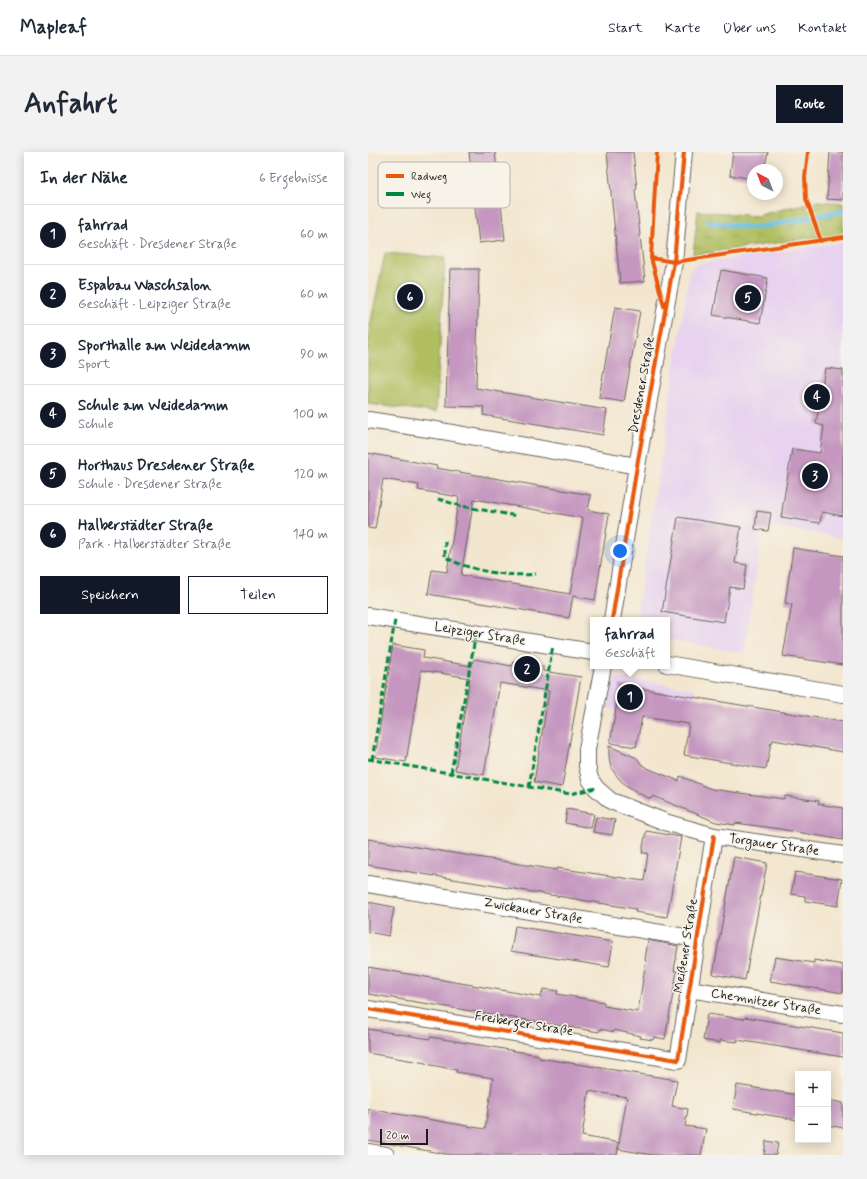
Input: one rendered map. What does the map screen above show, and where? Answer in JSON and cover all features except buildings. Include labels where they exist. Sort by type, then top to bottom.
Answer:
[{"type":"street","name":"Dresdener Straße","points":[[612,617],[637,466],[674,262],[684,152]]},
{"type":"street","points":[[368,420],[442,431],[637,466]]},
{"type":"street","name":"Leipziger Straße","points":[[368,616],[590,652]]},
{"type":"street","points":[[670,665],[843,694]]},
{"type":"street","name":"Torgauer Straße","points":[[602,669],[587,749],[587,766],[590,780],[596,788],[611,801],[668,823],[714,836],[843,855]]},
{"type":"street","name":"Meißener Straße","points":[[678,1060],[714,836]]},
{"type":"street","name":"Zwickauer Straße","points":[[368,884],[697,939]]},
{"type":"street","name":"Chemnitzer Straße","points":[[689,989],[843,1014]]},
{"type":"street","name":"Freiberger Straße","points":[[368,1008],[678,1060]]},
{"type":"street","points":[[368,1152],[386,1155]]},
{"type":"shaded area","points":[[843,242],[843,538],[763,525],[744,653],[670,640],[670,617],[636,617],[690,270],[697,264]]},
{"type":"shaded area","points":[[613,677],[696,689],[690,725],[607,708]]},
{"type":"green space","points":[[816,201],[843,203],[843,235],[809,238],[693,255],[698,211],[756,216]]},
{"type":"green space","points":[[385,253],[445,258],[436,412],[368,404],[368,336]]},
{"type":"waterway","points":[[708,222],[754,228],[843,211]]},
{"type":"marked path","points":[[438,499],[461,506],[517,516]]},
{"type":"marked path","points":[[445,541],[445,557],[466,566],[501,574],[536,574]]},
{"type":"marked path","points":[[372,760],[395,620]]},
{"type":"marked path","points":[[451,773],[476,633]]},
{"type":"marked path","points":[[529,787],[553,645]]},
{"type":"marked path","points":[[368,759],[570,794],[596,788]]},
{"type":"cycle path","points":[[657,152],[651,258],[664,306]]},
{"type":"cycle path","points":[[612,617],[637,466],[674,262],[684,152]]},
{"type":"cycle path","points":[[808,152],[805,177],[806,199],[821,241]]},
{"type":"cycle path","points":[[651,258],[674,262],[843,237]]},
{"type":"cycle path","points":[[368,1009],[678,1060],[714,836]]},
{"type":"place","name":"Halberstädter Straße","points":[[410,297]]},
{"type":"place","name":"Horthaus Dresdener Straße","points":[[748,298]]},
{"type":"place","name":"Schule am Weidedamm","points":[[817,397]]},
{"type":"place","name":"Sporthalle am Weidedamm","points":[[815,476]]},
{"type":"place","name":"Espabau Waschsalon","points":[[527,669]]},
{"type":"place","name":"fahrrad","points":[[630,697]]}]
